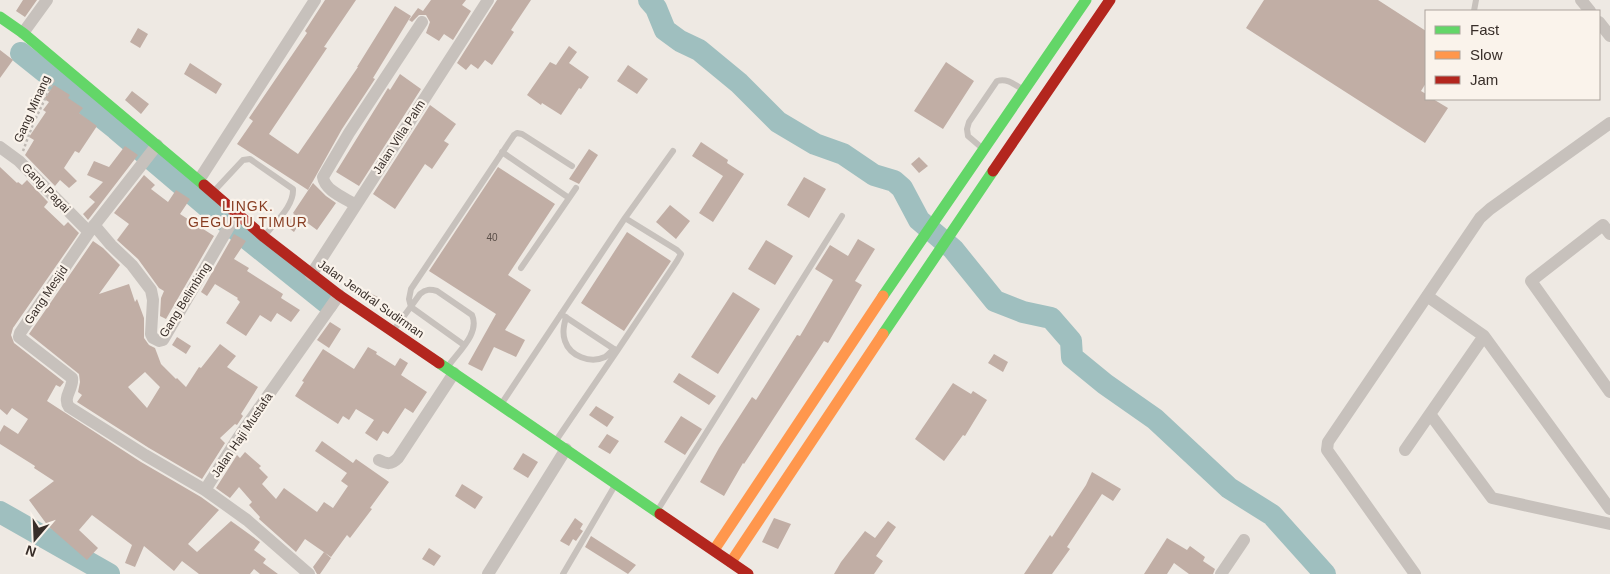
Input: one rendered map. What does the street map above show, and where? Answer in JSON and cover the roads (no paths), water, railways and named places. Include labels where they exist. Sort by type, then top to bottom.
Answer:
[{"type":"main road","points":[[714,550],[943,208],[1086,0]]},
{"type":"main road","points":[[731,562],[932,260],[1110,0]]},
{"type":"main road","name":"Jalan Jendral Sudirman","points":[[0,17],[61,65],[311,275],[748,574]]},
{"type":"street","points":[[23,34],[47,0]]},
{"type":"street","points":[[199,180],[315,0]]},
{"type":"street","name":"Jalan Villa Palm","points":[[311,275],[488,0]]},
{"type":"street","points":[[1581,0],[1589,10]]},
{"type":"street","points":[[356,205],[328,187],[323,177],[349,133],[422,22]]},
{"type":"street","points":[[1600,23],[1610,36]]},
{"type":"street","points":[[1415,574],[1327,450],[1328,442],[1480,218],[1490,208],[1610,123]]},
{"type":"street","name":"Gang Mesjid","points":[[157,145],[92,228],[19,337],[72,378],[73,382],[66,399],[69,407],[137,451],[205,490]]},
{"type":"street","name":"Gang Pagai","points":[[0,147],[20,161],[92,228]]},
{"type":"street","name":"Gang Belimbing","points":[[92,228],[132,265],[150,290],[153,300],[151,334],[153,338],[160,341],[163,340],[237,213]]},
{"type":"street","points":[[1610,234],[1604,225],[1531,281],[1610,392]]},
{"type":"street","name":"Jalan Haji Mustafa","points":[[309,574],[247,520],[205,490],[235,442],[338,295]]},
{"type":"street","points":[[1427,296],[1484,336],[1610,509]]},
{"type":"street","points":[[1405,450],[1484,336]]},
{"type":"street","points":[[379,460],[387,464],[392,463],[398,458],[450,371]]},
{"type":"street","points":[[1430,414],[1492,498],[1610,524]]},
{"type":"street","points":[[488,574],[560,445]]},
{"type":"street","points":[[1221,574],[1244,540]]},
{"type":"lane","points":[[983,149],[968,136],[967,129],[969,122],[997,81],[1010,81],[1024,90]]},
{"type":"lane","points":[[464,344],[411,307],[411,289],[514,135],[517,133],[522,134],[572,166]]},
{"type":"lane","points":[[501,404],[564,316],[626,218],[673,151]]},
{"type":"lane","points":[[502,152],[569,198]]},
{"type":"lane","points":[[212,192],[243,160],[247,159],[250,159],[292,189],[293,196],[291,202],[264,236]]},
{"type":"lane","points":[[521,268],[576,188]]},
{"type":"lane","points":[[657,511],[842,216]]},
{"type":"lane","points":[[560,445],[616,350],[678,261],[680,254],[677,250],[626,218]]},
{"type":"lane","points":[[393,332],[420,294],[425,290],[432,289],[437,291],[472,315],[475,321],[474,328],[450,371]]},
{"type":"lane","points":[[564,316],[616,350]]},
{"type":"lane","points":[[564,316],[564,340],[571,351],[581,358],[593,360],[604,357],[616,350]]},
{"type":"lane","points":[[563,574],[616,483]]},
{"type":"waterway","points":[[649,0],[656,8],[665,30],[680,41],[699,50],[739,83],[778,122],[815,144],[843,154],[874,175],[894,181],[902,188],[919,220],[953,249],[995,301],[1023,312],[1051,318],[1071,341],[1072,357],[1105,384],[1155,419],[1229,488],[1272,515],[1325,574]]},
{"type":"waterway","points":[[21,53],[327,303]]},
{"type":"waterway","points":[[0,512],[109,574]]},
{"type":"district","name":"LINGK. GEGUTU TIMUR","points":[[248,214]]}]
